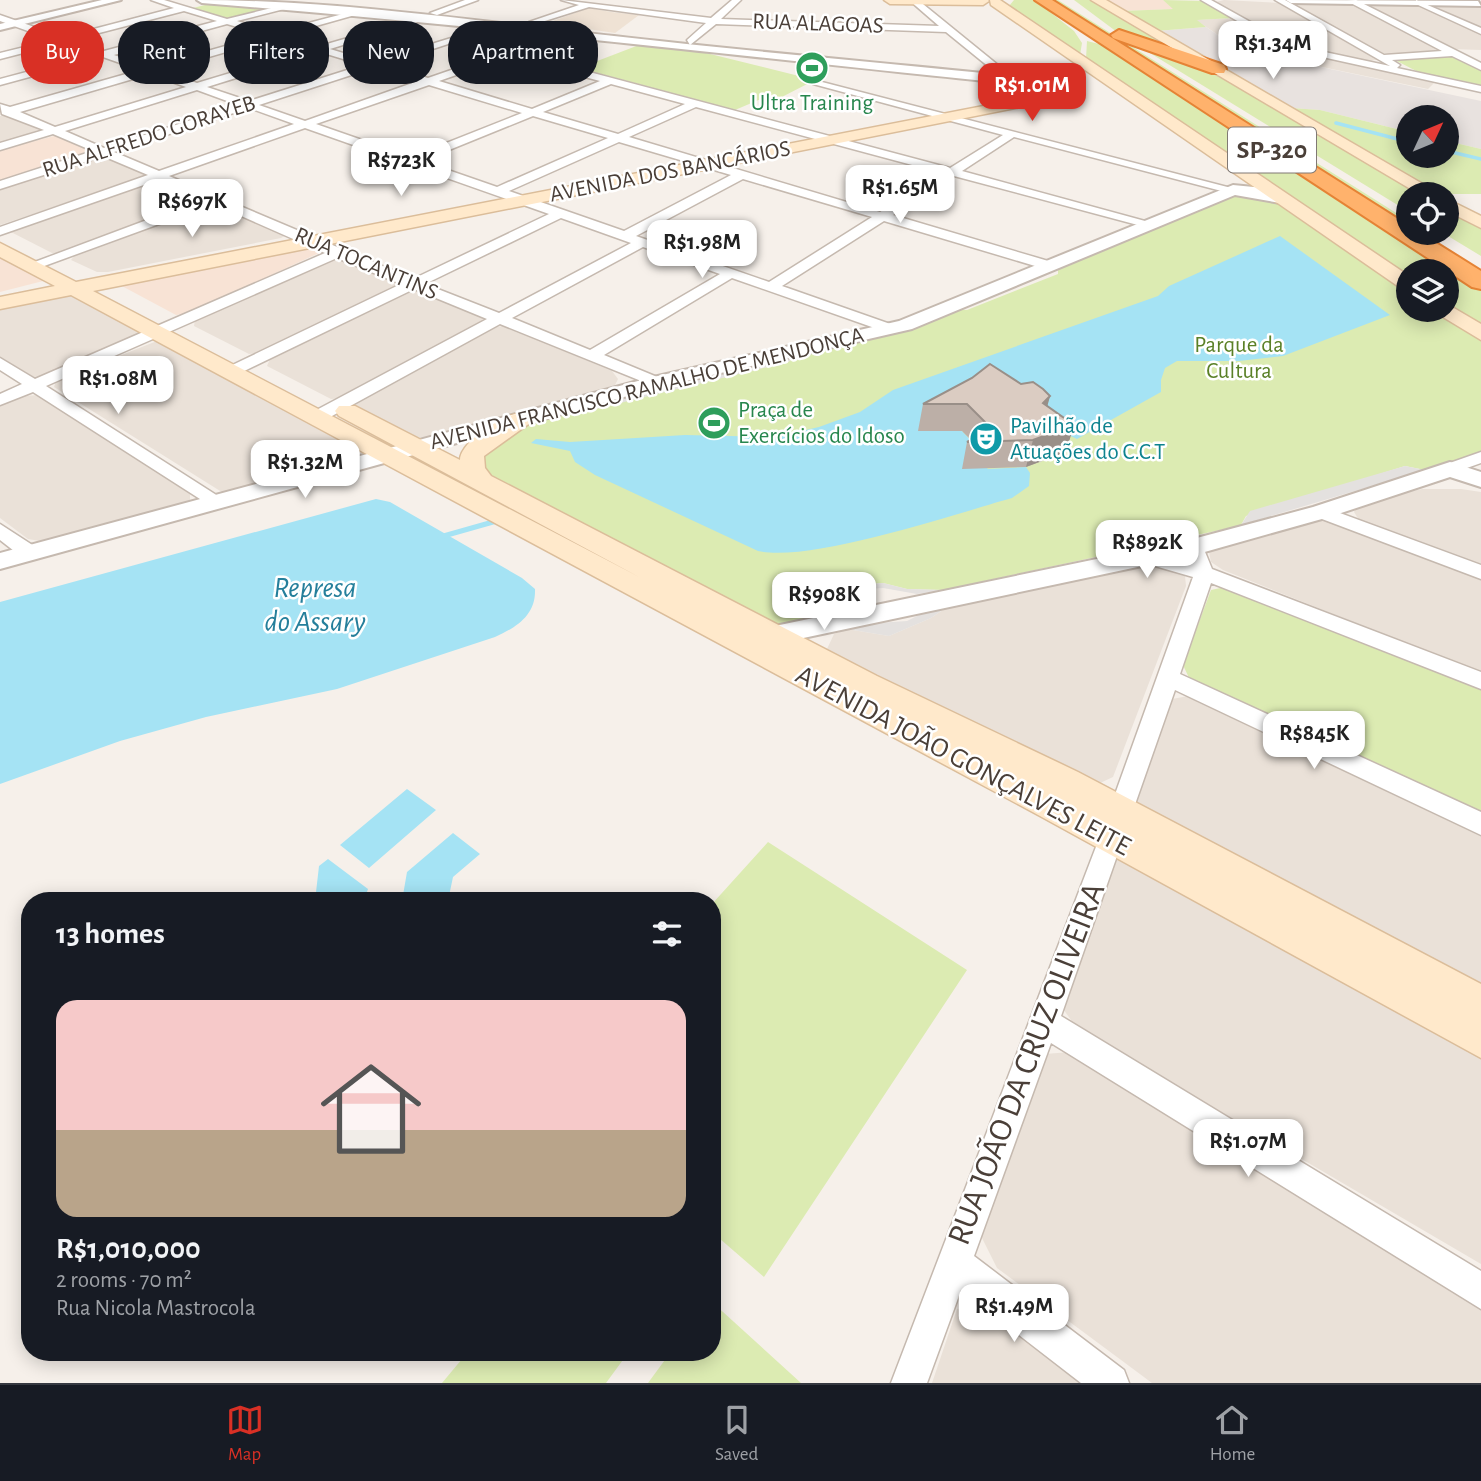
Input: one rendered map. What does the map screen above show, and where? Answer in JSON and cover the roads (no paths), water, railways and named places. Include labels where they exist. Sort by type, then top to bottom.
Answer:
[{"type":"highway","name":"SP-320","points":[[1042,0],[1107,31],[1396,210]]},
{"type":"highway","name":"SP-320","points":[[1063,8],[1481,282]]},
{"type":"highway","points":[[1063,8],[1084,42],[1082,63]]},
{"type":"highway","points":[[1107,31],[1218,69]]},
{"type":"highway","points":[[1452,245],[1481,263]]},
{"type":"main road","points":[[890,0],[994,0],[1396,276]]},
{"type":"main road","points":[[1097,0],[1411,182]]},
{"type":"main road","points":[[1043,85],[1079,86],[1106,79]]},
{"type":"main road","name":"AVENIDA DOS BANCÁRIOS","points":[[827,138],[1026,95],[1043,85]]},
{"type":"main road","name":"AVENIDA DOS BANCÁRIOS","points":[[82,283],[509,197],[827,138],[948,119],[973,120],[1079,86],[1131,95]]},
{"type":"main road","points":[[1459,211],[1481,223]]},
{"type":"main road","name":"AVENIDA JOÃO GONÇALVES LEITE","points":[[1,241],[25,245],[53,259],[82,283]]},
{"type":"main road","name":"AVENIDA JOÃO GONÇALVES LEITE","points":[[1,241],[31,265],[82,283],[326,412],[416,446],[816,657],[1059,794],[1358,957],[1481,1038]]},
{"type":"main road","points":[[0,295],[82,283]]},
{"type":"main road","points":[[0,303],[82,283]]},
{"type":"main road","points":[[1459,319],[1481,334]]},
{"type":"main road","name":"AVENIDA JOÃO GONÇALVES LEITE","points":[[326,412],[384,455],[1059,794]]},
{"type":"main road","points":[[484,482],[472,468],[472,454],[485,441],[522,418]]},
{"type":"main road","name":"AVENIDA JOÃO GONÇALVES LEITE","points":[[1358,957],[1481,1005]]},
{"type":"street","points":[[0,27],[116,0]]},
{"type":"street","points":[[155,0],[224,21]]},
{"type":"street","points":[[202,0],[363,9]]},
{"type":"street","points":[[104,29],[214,0]]},
{"type":"street","points":[[251,0],[483,21]]},
{"type":"street","points":[[325,5],[344,0]]},
{"type":"street","points":[[329,47],[474,0]]},
{"type":"street","name":"RUA ALAGOAS","points":[[565,0],[625,12],[715,20],[948,29]]},
{"type":"street","points":[[541,21],[604,0]]},
{"type":"street","points":[[688,45],[737,0]]},
{"type":"street","points":[[914,0],[1004,77]]},
{"type":"street","points":[[1205,0],[1289,47],[1481,89]]},
{"type":"street","points":[[1279,0],[1386,57],[1403,72]]},
{"type":"street","points":[[1291,0],[1476,3]]},
{"type":"street","points":[[1351,1],[1481,67]]},
{"type":"street","points":[[1419,2],[1481,31]]},
{"type":"street","points":[[230,21],[285,5]]},
{"type":"street","points":[[323,21],[363,9]]},
{"type":"street","points":[[0,18],[21,25]]},
{"type":"street","points":[[104,54],[224,23]]},
{"type":"street","points":[[598,35],[1004,77],[1043,85]]},
{"type":"street","points":[[0,56],[21,51]]},
{"type":"street","points":[[1386,57],[1481,52]]},
{"type":"street","name":"RUA ALFREDO GORAYEB","points":[[0,185],[343,75]]},
{"type":"street","points":[[0,82],[21,76]]},
{"type":"street","points":[[0,147],[224,78]]},
{"type":"street","points":[[598,78],[1149,224]]},
{"type":"street","points":[[4,111],[118,80]]},
{"type":"street","points":[[410,162],[610,81]]},
{"type":"street","points":[[1435,89],[1446,81]]},
{"type":"street","points":[[186,84],[509,197],[627,234],[891,329]]},
{"type":"street","points":[[1,241],[159,174],[422,84]]},
{"type":"street","points":[[434,84],[1049,266]]},
{"type":"street","points":[[818,84],[948,119]]},
{"type":"street","points":[[509,197],[615,139],[694,104]]},
{"type":"street","name":"RUA TOCANTINS","points":[[4,111],[159,174],[337,253],[656,382]]},
{"type":"street","points":[[973,120],[1010,135],[1233,190]]},
{"type":"street","points":[[772,286],[1010,135]]},
{"type":"street","points":[[627,234],[743,174]]},
{"type":"street","name":"AVENIDA FRANCISCO RAMALHO DE MENDONÇA","points":[[0,561],[656,382],[891,329],[1233,190],[1264,192],[1280,198]]},
{"type":"street","points":[[31,265],[216,199]]},
{"type":"street","points":[[241,367],[561,213]]},
{"type":"street","points":[[326,412],[644,241]]},
{"type":"street","points":[[0,400],[337,253]]},
{"type":"street","points":[[593,355],[733,272]]},
{"type":"street","points":[[0,363],[214,502]]},
{"type":"street","points":[[1199,560],[1321,512],[1481,457]]},
{"type":"street","points":[[1450,469],[1481,480]]},
{"type":"street","points":[[1321,512],[1481,572]]},
{"type":"street","points":[[0,530],[30,553]]},
{"type":"street","points":[[775,635],[827,627],[1148,557],[1199,560],[1481,681]]},
{"type":"street","name":"RUA JOÃO DA CRUZ OLIVEIRA","points":[[909,1383],[952,1261],[1116,825],[1167,677],[1199,560]]},
{"type":"street","points":[[816,657],[827,627]]},
{"type":"street","points":[[1167,677],[1481,824]]},
{"type":"street","points":[[1044,1022],[1481,1291]]},
{"type":"street","points":[[952,1261],[1111,1383]]},
{"type":"water","points":[[1280,236],[1390,315],[1283,356],[1239,361],[1177,361],[1165,368],[1161,392],[1077,439],[1047,425],[945,431],[962,431],[986,456],[979,460],[988,469],[1026,467],[1030,473],[1029,486],[1012,498],[920,525],[812,550],[782,553],[758,551],[595,475],[575,462],[570,451],[531,443],[536,439],[570,442],[685,435],[775,437],[819,427],[860,412],[893,390],[1158,296],[1169,286]]},
{"type":"water","name":"Represa do Assary","points":[[376,499],[390,502],[522,578],[535,589],[529,613],[511,629],[495,637],[337,689],[206,717],[120,741],[0,784],[0,602]]},
{"type":"water","points":[[407,789],[436,810],[369,868],[340,845]]},
{"type":"water","points":[[453,833],[480,854],[453,877],[450,892],[404,892],[407,872]]},
{"type":"water","points":[[328,859],[368,889],[367,892],[316,892],[319,866]]},
{"type":"waterway","points":[[1336,123],[1396,139]]},
{"type":"waterway","points":[[1460,154],[1481,159]]},
{"type":"waterway","points":[[440,537],[500,520]]},
{"type":"place","name":"Ultra Training","points":[[812,68]]},
{"type":"place","name":"Praça de Exercícios do Idoso","points":[[714,423]]},
{"type":"place","name":"Pavilhão de Atuações do C.C.T","points":[[986,439]]},
{"type":"park label","name":"Parque da Cultura","points":[[1239,358]]}]
